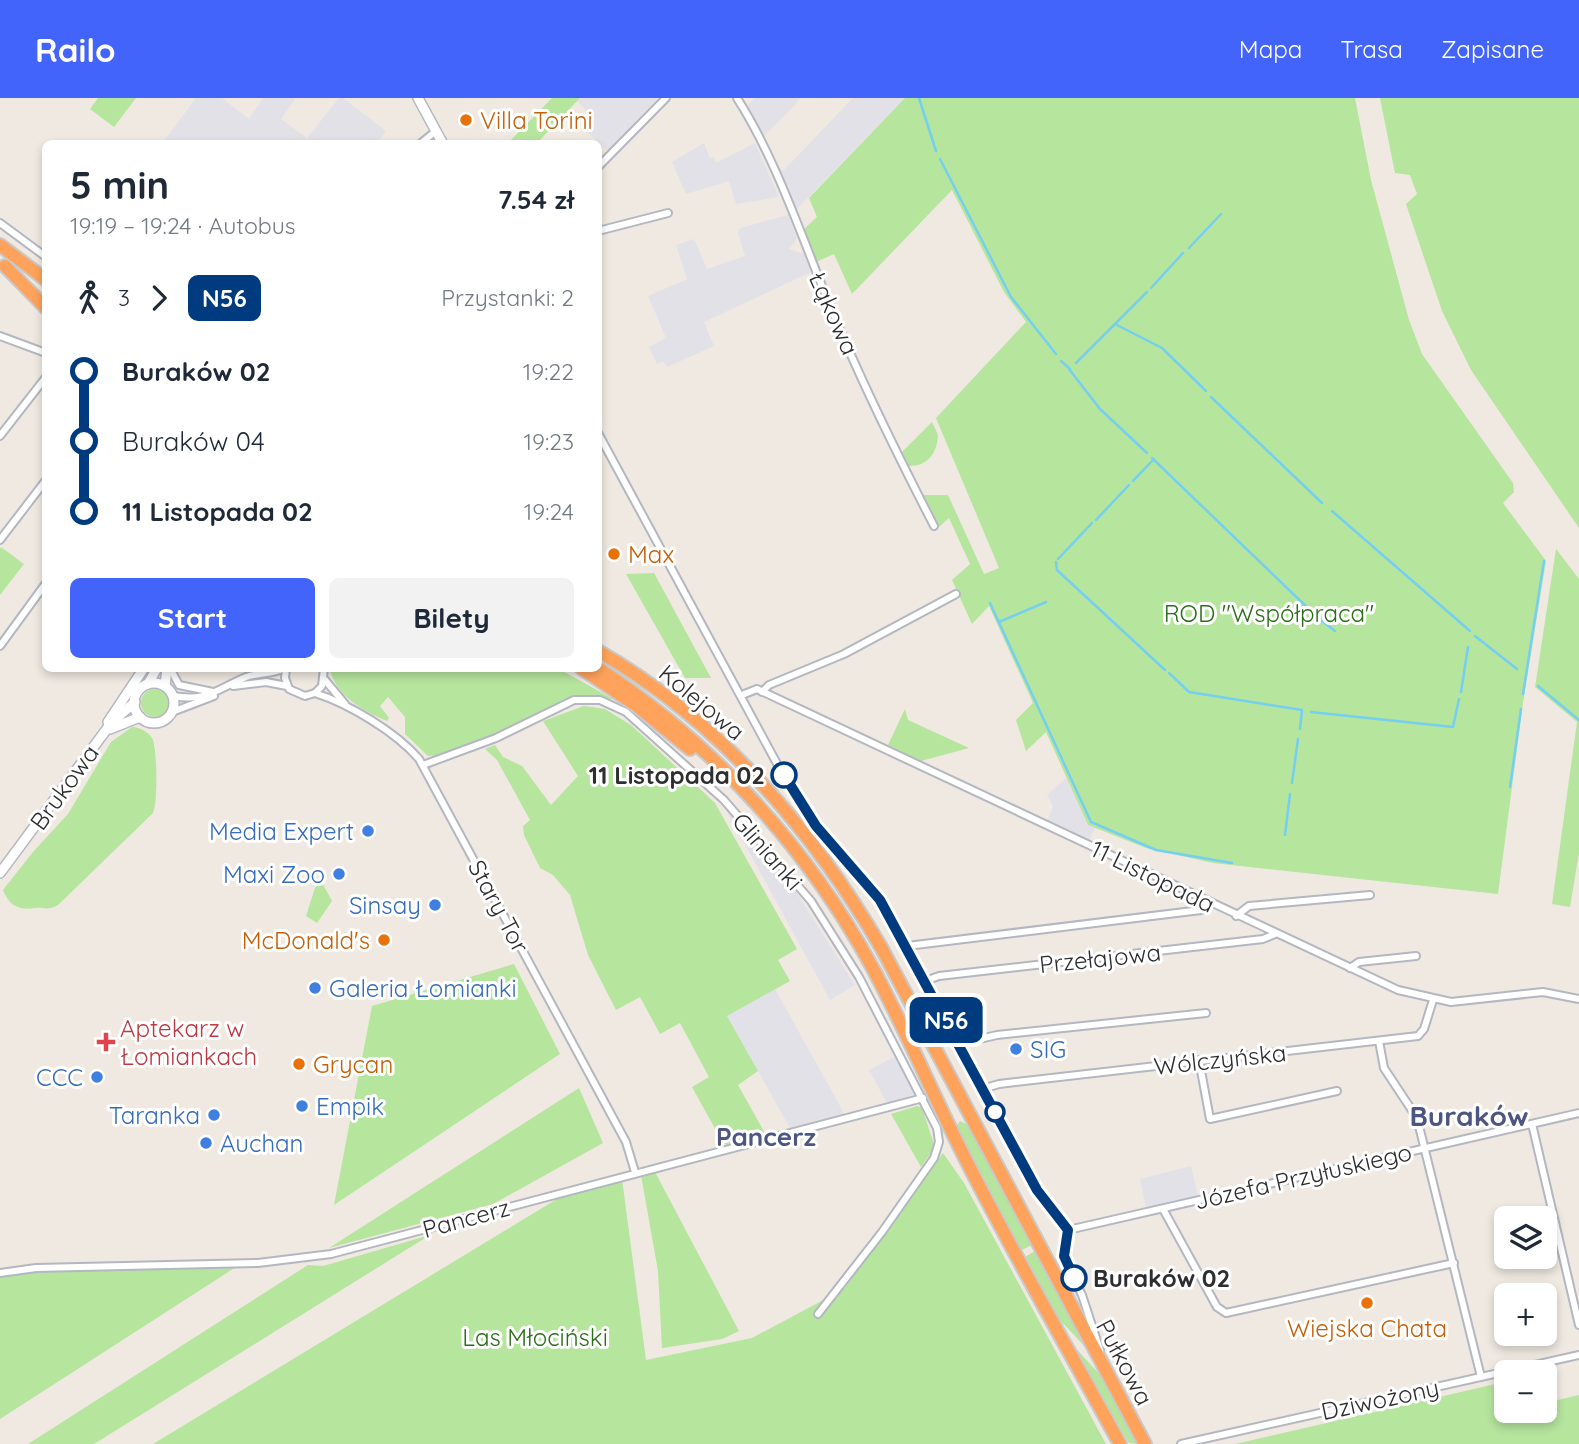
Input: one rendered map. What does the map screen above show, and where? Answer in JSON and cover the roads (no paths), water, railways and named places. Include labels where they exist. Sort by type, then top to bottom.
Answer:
[{"type":"highway","points":[[2,246],[42,269]]},
{"type":"highway","points":[[2,246],[42,277]]},
{"type":"highway","points":[[3,264],[42,294]]},
{"type":"highway","points":[[3,264],[42,304]]},
{"type":"highway","points":[[602,644],[632,670]]},
{"type":"highway","name":"Kolejowa","points":[[602,653],[632,670],[674,701],[737,758],[808,838],[882,949],[968,1115]]},
{"type":"highway","name":"Kolejowa","points":[[602,671],[664,716],[736,782],[791,844],[844,919],[908,1036],[950,1127]]},
{"type":"highway","points":[[587,672],[637,706],[736,782]]},
{"type":"highway","name":"Pułkowa","points":[[968,1115],[1145,1444]]},
{"type":"highway","name":"Pułkowa","points":[[950,1127],[1120,1444]]},
{"type":"street","points":[[418,98],[441,140]]},
{"type":"street","points":[[602,163],[666,98]]},
{"type":"street","name":"Łąkowa","points":[[737,98],[794,218],[835,319],[896,452],[934,526]]},
{"type":"street","points":[[425,140],[436,131]]},
{"type":"street","points":[[602,230],[668,213]]},
{"type":"street","points":[[0,223],[42,254]]},
{"type":"street","points":[[0,336],[42,352]]},
{"type":"street","points":[[0,436],[42,382]]},
{"type":"street","points":[[602,440],[801,804],[825,837],[869,885],[907,946],[1041,1195],[1068,1230],[1065,1261],[1082,1295],[1098,1342],[1102,1365]]},
{"type":"street","points":[[0,540],[42,485]]},
{"type":"street","points":[[0,646],[42,588]]},
{"type":"street","points":[[742,695],[757,689],[762,692],[769,685],[844,654],[956,594]]},
{"type":"street","points":[[103,734],[110,718],[141,672]]},
{"type":"street","points":[[155,672],[148,684],[137,692],[135,702],[140,717],[158,722],[172,712],[206,701],[249,676],[275,672]]},
{"type":"street","points":[[165,686],[168,672]]},
{"type":"street","points":[[171,672],[179,685],[218,692]]},
{"type":"street","points":[[285,672],[287,686]]},
{"type":"street","points":[[315,694],[325,680],[324,672]]},
{"type":"street","name":"Stary Tor","points":[[325,680],[346,706]]},
{"type":"street","name":"Stary Tor","points":[[231,686],[266,682],[287,686],[299,695],[315,694],[346,706],[398,739],[423,765],[626,1142],[635,1172]]},
{"type":"street","points":[[148,684],[165,686],[173,696],[172,712]]},
{"type":"street","points":[[173,696],[190,698],[218,692]]},
{"type":"street","name":"11 Listopada","points":[[762,692],[1398,990],[1433,1000],[1476,1001],[1543,992],[1579,999]]},
{"type":"street","name":"Glinianki","points":[[423,765],[496,737],[574,700],[593,699],[618,707],[724,800],[811,901],[858,974],[938,1132],[936,1154],[888,1223],[818,1314]]},
{"type":"street","name":"Brukowa","points":[[0,873],[103,734],[135,702]]},
{"type":"street","name":"Brukowa","points":[[103,734],[125,720],[140,717]]},
{"type":"street","points":[[1236,916],[1249,906],[1370,895]]},
{"type":"street","points":[[907,946],[1201,910],[1208,902]]},
{"type":"street","name":"Przełajowa","points":[[925,981],[939,976],[1263,939],[1275,934]]},
{"type":"street","points":[[1350,968],[1359,962],[1416,956]]},
{"type":"street","name":"Wólczyńska","points":[[982,1089],[1199,1060],[1418,1036],[1424,1029],[1433,1000]]},
{"type":"street","points":[[958,1044],[974,1038],[1206,1013]]},
{"type":"street","points":[[1379,1041],[1384,1068],[1417,1118],[1481,1377]]},
{"type":"street","points":[[1199,1060],[1210,1119],[1337,1091]]},
{"type":"street","name":"Pancerz","points":[[0,1273],[36,1268],[258,1263],[331,1254],[923,1098]]},
{"type":"street","name":"Józefa Przyłuskiego","points":[[1068,1230],[1579,1113]]},
{"type":"street","points":[[1532,1124],[1579,1325]]},
{"type":"street","points":[[1163,1209],[1217,1307],[1226,1313],[1454,1263]]},
{"type":"street","name":"Dziwożony","points":[[1181,1444],[1579,1355]]},
{"type":"waterway","points":[[919,98],[936,151]]},
{"type":"waterway","points":[[940,159],[1011,297],[1056,354]]},
{"type":"waterway","points":[[1189,248],[1221,214]]},
{"type":"waterway","points":[[1151,288],[1183,253]]},
{"type":"waterway","points":[[1115,324],[1147,292]]},
{"type":"waterway","points":[[1076,363],[1115,324],[1162,348],[1206,391]]},
{"type":"waterway","points":[[1061,361],[1070,369]]},
{"type":"waterway","points":[[1069,369],[1100,409],[1147,453]]},
{"type":"waterway","points":[[1211,397],[1322,503]]},
{"type":"waterway","points":[[1152,458],[1314,614]]},
{"type":"waterway","points":[[1133,481],[1154,459]]},
{"type":"waterway","points":[[1096,520],[1129,485]]},
{"type":"waterway","points":[[1332,511],[1470,631]]},
{"type":"waterway","points":[[1058,559],[1092,523]]},
{"type":"waterway","points":[[1523,694],[1544,561]]},
{"type":"waterway","points":[[1056,562],[1057,570],[1165,670]]},
{"type":"waterway","points":[[999,622],[1046,602]]},
{"type":"waterway","points":[[990,603],[1091,822],[1156,850],[1232,863]]},
{"type":"waterway","points":[[1322,621],[1335,631]]},
{"type":"waterway","points":[[1475,636],[1517,669]]},
{"type":"waterway","points":[[1461,692],[1468,647]]},
{"type":"waterway","points":[[1169,673],[1189,692],[1302,710],[1300,729]]},
{"type":"waterway","points":[[1538,686],[1579,720]]},
{"type":"waterway","points":[[1311,712],[1453,727],[1459,699]]},
{"type":"waterway","points":[[1510,787],[1521,709]]},
{"type":"waterway","points":[[1292,783],[1298,739]]},
{"type":"waterway","points":[[1285,835],[1290,794]]},
{"type":"place","name":"Villa Torini","points":[[466,120]]},
{"type":"place","name":"Max","points":[[614,554]]},
{"type":"place","name":"11 Listopada 02","points":[[784,775]]},
{"type":"place","name":"Media Expert","points":[[368,831]]},
{"type":"place","name":"Maxi Zoo","points":[[339,874]]},
{"type":"place","name":"Sinsay","points":[[435,905]]},
{"type":"place","name":"McDonald's","points":[[384,940]]},
{"type":"place","name":"Galeria Łomianki","points":[[315,988]]},
{"type":"place","name":"Aptekarz w Łomiankach","points":[[106,1042]]},
{"type":"place","name":"SIG","points":[[1016,1049]]},
{"type":"place","name":"Grycan","points":[[299,1064]]},
{"type":"place","name":"CCC","points":[[97,1077]]},
{"type":"place","name":"Empik","points":[[302,1106]]},
{"type":"place","name":"Taranka","points":[[214,1115]]},
{"type":"place","name":"Auchan","points":[[206,1143]]},
{"type":"place","name":"Buraków 02","points":[[1074,1278]]},
{"type":"place","name":"Wiejska Chata","points":[[1367,1303]]},
{"type":"district","name":"Buraków","points":[[1469,1115]]},
{"type":"district","name":"Pancerz","points":[[766,1136]]},
{"type":"park label","name":"ROD \"Współpraca\"","points":[[1269,613]]},
{"type":"park label","name":"Las Młociński","points":[[535,1337]]}]
